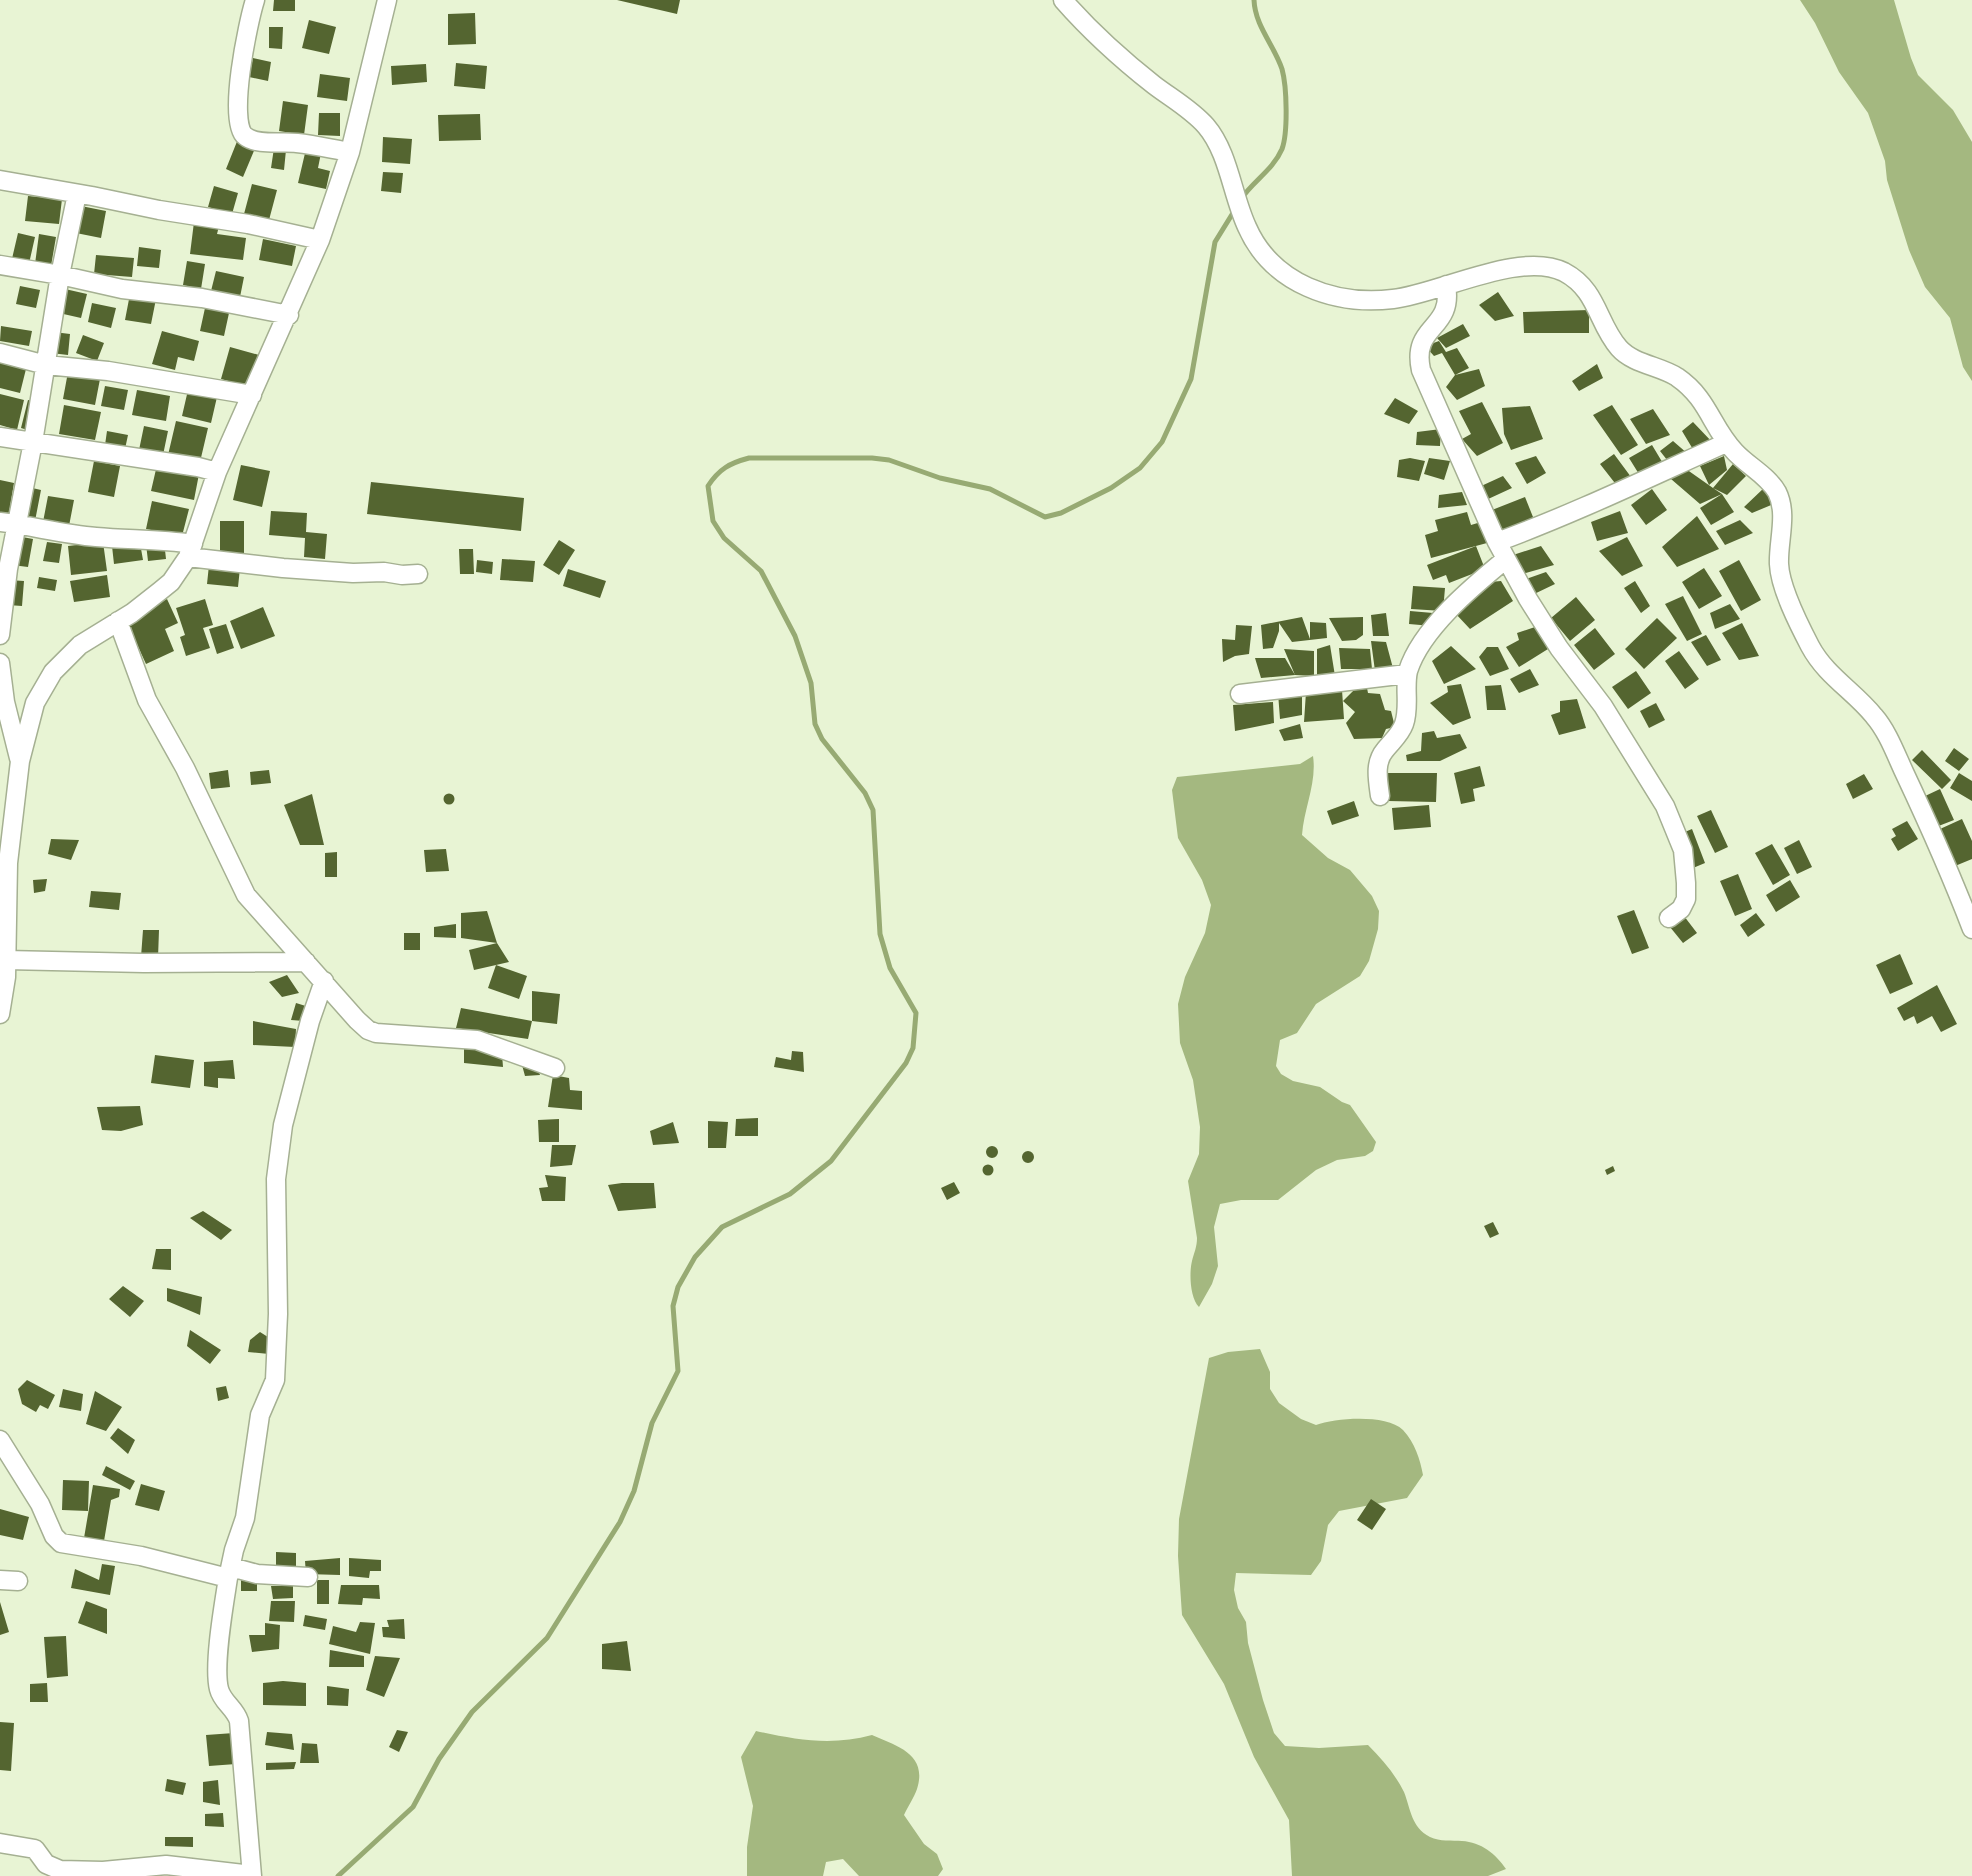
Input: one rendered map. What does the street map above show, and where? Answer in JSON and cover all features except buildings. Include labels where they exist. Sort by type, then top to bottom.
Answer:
[{"type":"street","points":[[255,0],[244,53],[237,113],[239,130],[245,137],[255,141],[297,143],[350,152]]},
{"type":"street","points":[[0,1014],[5,993],[8,863],[20,761],[35,703],[53,672],[80,645],[118,621],[170,582],[190,551],[218,472],[320,240],[350,152],[387,0]]},
{"type":"street","points":[[1063,0],[1116,54],[1206,127],[1218,145],[1247,228],[1264,256],[1279,272],[1323,293],[1366,302],[1402,298],[1475,276],[1522,268],[1555,268],[1580,283],[1596,303],[1619,348],[1633,358],[1673,374],[1691,387],[1726,443],[1766,478],[1778,494],[1782,513],[1779,567],[1782,582],[1811,649],[1834,679],[1875,716],[1885,732],[1972,929]]},
{"type":"street","points":[[0,180],[248,224],[320,240]]},
{"type":"street","points":[[0,635],[8,569],[8,523],[33,442],[60,275],[77,194]]},
{"type":"street","points":[[0,265],[122,289],[202,298],[289,315]]},
{"type":"street","points":[[1446,285],[1447,310],[1422,340],[1419,359],[1439,414],[1497,542],[1528,599],[1559,648],[1603,706],[1665,806],[1683,850],[1686,883],[1686,900],[1681,909],[1669,918]]},
{"type":"street","points":[[0,353],[46,365],[108,371],[252,396]]},
{"type":"street","points":[[0,437],[218,472]]},
{"type":"street","points":[[1497,542],[1614,495],[1726,443]]},
{"type":"street","points":[[8,523],[49,532],[86,536],[158,539],[190,551],[353,573],[418,574]]},
{"type":"street","points":[[1380,796],[1377,768],[1384,750],[1395,739],[1405,721],[1407,674],[1422,644],[1463,596],[1506,559]]},
{"type":"street","points":[[118,621],[148,700],[200,797],[235,876],[260,913],[368,1030],[402,1036],[477,1040],[555,1068]]},
{"type":"street","points":[[0,663],[5,702],[20,761]]},
{"type":"street","points":[[1240,694],[1407,674]]},
{"type":"street","points":[[6,960],[306,962]]},
{"type":"street","points":[[0,1843],[35,1849],[46,1864],[60,1870],[91,1872],[179,1866],[252,1875],[239,1721],[218,1686],[221,1628],[234,1550],[245,1518],[260,1415],[275,1380],[278,1314],[276,1179],[283,1125],[303,1044],[324,981]]},
{"type":"street","points":[[0,1440],[40,1504],[57,1541],[230,1572],[308,1577]]},
{"type":"street","points":[[0,1580],[18,1581]]},
{"type":"green space","points":[[1800,0],[1894,0],[1918,75],[1953,110],[1972,142],[1972,381],[1963,367],[1950,318],[1925,287],[1909,250],[1887,180],[1885,161],[1868,113],[1839,72],[1815,23]]},
{"type":"green space","points":[[1313,756],[1312,786],[1302,835],[1328,858],[1350,870],[1372,896],[1379,911],[1378,929],[1369,961],[1360,976],[1316,1004],[1297,1033],[1280,1040],[1276,1066],[1281,1074],[1293,1081],[1320,1087],[1350,1105],[1376,1142],[1373,1151],[1365,1156],[1337,1160],[1316,1170],[1278,1200],[1241,1200],[1220,1204],[1214,1227],[1218,1266],[1212,1284],[1199,1307],[1191,1285],[1191,1266],[1197,1238],[1188,1181],[1199,1154],[1200,1127],[1193,1080],[1180,1043],[1178,1004],[1185,977],[1205,933],[1211,905],[1202,880],[1178,838],[1172,790],[1177,777],[1300,764]]},
{"type":"green space","points":[[1260,1349],[1270,1372],[1270,1389],[1279,1403],[1301,1419],[1316,1425],[1361,1419],[1385,1421],[1395,1425],[1403,1430],[1414,1446],[1423,1475],[1407,1498],[1339,1511],[1328,1525],[1321,1561],[1311,1575],[1236,1573],[1234,1590],[1238,1608],[1246,1622],[1248,1643],[1274,1733],[1285,1746],[1319,1748],[1368,1745],[1397,1779],[1415,1823],[1424,1833],[1438,1840],[1469,1842],[1482,1846],[1498,1858],[1506,1869],[1488,1876],[1292,1876],[1289,1820],[1254,1757],[1224,1684],[1182,1615],[1178,1556],[1179,1519],[1209,1358],[1228,1352]]},
{"type":"green space","points":[[756,1731],[828,1741],[872,1735],[908,1753],[918,1767],[919,1777],[916,1792],[904,1815],[924,1844],[937,1854],[943,1869],[938,1876],[859,1876],[843,1859],[826,1862],[823,1876],[747,1876],[747,1847],[753,1806],[741,1757]]},
{"type":"waterway","points":[[1241,199],[1278,156],[1284,142],[1286,121],[1282,69],[1261,27],[1254,0]]},
{"type":"waterway","points":[[338,1876],[413,1807],[439,1759],[472,1712],[547,1638],[620,1522],[634,1491],[652,1423],[678,1371],[673,1306],[678,1287],[695,1257],[722,1227],[790,1194],[831,1161],[906,1063],[913,1048],[916,1013],[890,968],[880,934],[873,810],[865,793],[822,739],[815,724],[811,683],[795,636],[761,571],[724,538],[713,521],[708,486],[716,475],[726,468],[749,458],[872,458],[889,460],[940,478],[990,489],[1045,517],[1061,513],[1111,488],[1140,468],[1162,442],[1191,379],[1215,242],[1236,208]]}]
